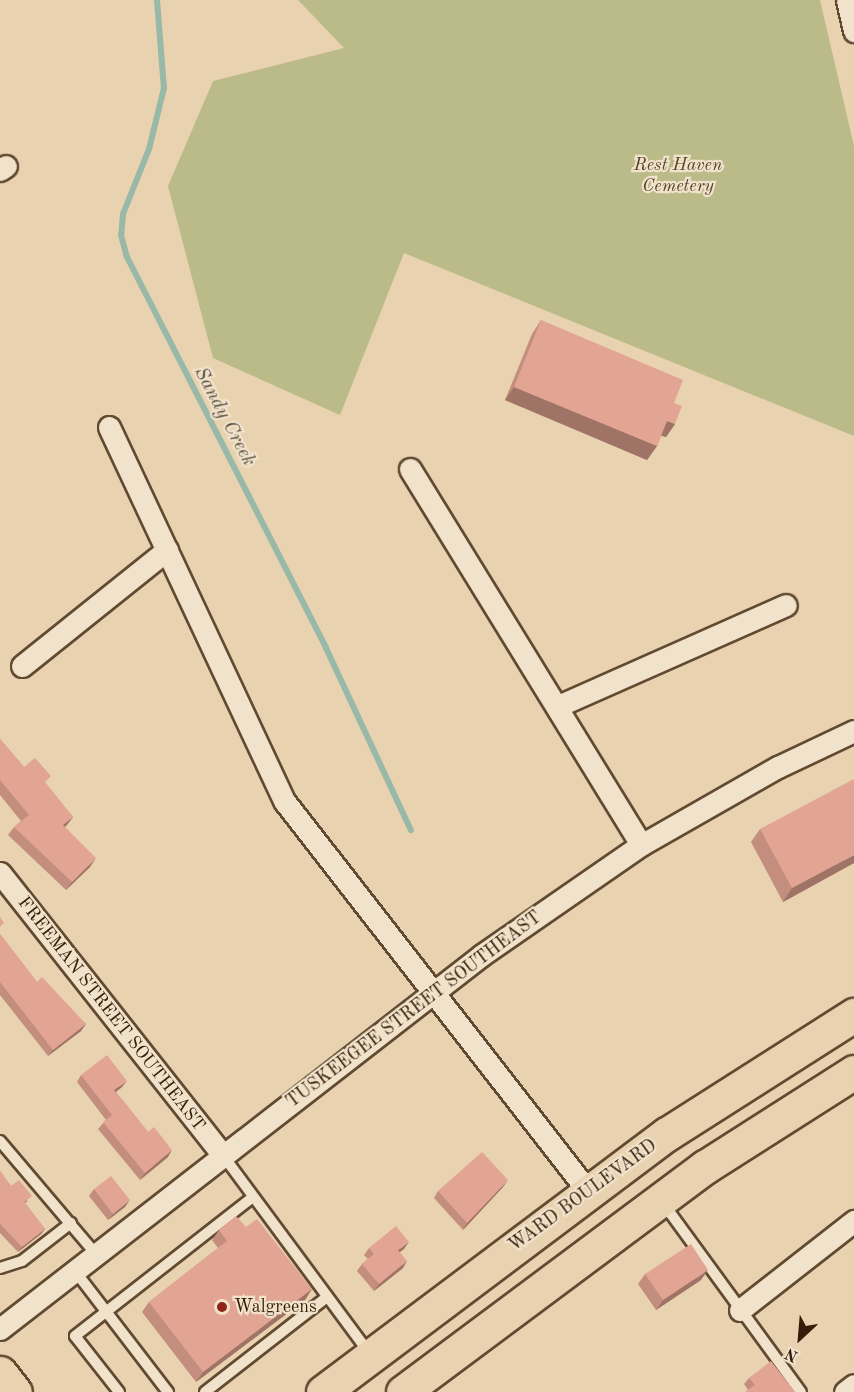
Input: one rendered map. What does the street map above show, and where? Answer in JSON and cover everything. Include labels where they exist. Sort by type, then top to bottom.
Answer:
[{"type":"main road","name":"WARD BOULEVARD","points":[[323,1392],[667,1134],[854,1015]]},
{"type":"main road","points":[[403,1392],[661,1199],[854,1072]]},
{"type":"main road","points":[[0,1373],[15,1392]]},
{"type":"street","points":[[847,0],[854,31]]},
{"type":"street","points":[[109,427],[285,802],[589,1192]]},
{"type":"street","points":[[410,469],[558,706],[641,845]]},
{"type":"street","points":[[22,666],[167,550]]},
{"type":"street","points":[[558,706],[786,605]]},
{"type":"street","name":"TUSKEEGEE STREET SOUTHEAST","points":[[0,1329],[434,991],[641,845],[778,767],[854,731]]},
{"type":"street","name":"FREEMAN STREET SOUTHEAST","points":[[0,873],[222,1154]]},
{"type":"street","points":[[740,1310],[854,1221]]},
{"type":"street","points":[[844,1392],[854,1385]]},
{"type":"lane","points":[[0,1141],[96,1254]]},
{"type":"lane","points":[[222,1154],[371,1355]]},
{"type":"lane","points":[[119,1392],[75,1336],[253,1197]]},
{"type":"lane","points":[[661,1199],[801,1392]]},
{"type":"lane","points":[[0,1268],[22,1261],[71,1222]]},
{"type":"lane","points":[[75,1271],[168,1392]]},
{"type":"lane","points":[[205,1392],[327,1297]]},
{"type":"green space","name":"Rest Haven Cemetery","points":[[298,0],[820,0],[854,146],[854,436],[404,253],[340,415],[213,358],[168,186],[213,81],[344,48]]},
{"type":"building","points":[[541,320],[683,380],[674,403],[682,406],[675,424],[667,421],[657,446],[514,387]]},
{"type":"building","points":[[0,739],[24,767],[35,758],[51,776],[45,782],[73,817],[63,825],[96,858],[72,882],[14,827],[29,815],[0,780]]},
{"type":"building","points":[[854,779],[854,855],[792,888],[760,829]]},
{"type":"building","points":[[0,934],[37,982],[42,977],[86,1024],[53,1050],[0,982]]},
{"type":"building","points":[[107,1055],[127,1081],[114,1090],[148,1132],[154,1127],[172,1150],[145,1173],[103,1122],[112,1115],[81,1075]]},
{"type":"building","points":[[482,1152],[508,1180],[467,1223],[438,1191]]},
{"type":"building","points":[[0,1171],[11,1186],[19,1180],[32,1196],[24,1202],[45,1229],[22,1247],[0,1224]]},
{"type":"building","points":[[111,1176],[130,1200],[113,1214],[94,1189]]},
{"type":"building","name":"Walgreens","points":[[236,1216],[246,1227],[257,1219],[312,1289],[203,1372],[149,1302],[227,1241],[219,1230]]},
{"type":"building","points":[[396,1226],[409,1242],[398,1250],[407,1261],[379,1284],[362,1264],[374,1254],[369,1248]]},
{"type":"building","points":[[691,1244],[708,1270],[663,1300],[645,1274]]},
{"type":"building","points":[[771,1361],[795,1392],[745,1392],[755,1385],[749,1378]]},
{"type":"waterway","name":"Sandy Creek","points":[[157,0],[164,88],[149,149],[123,214],[121,235],[127,257],[326,648],[411,830]]},
{"type":"place","name":"Walgreens","points":[[222,1307]]}]
